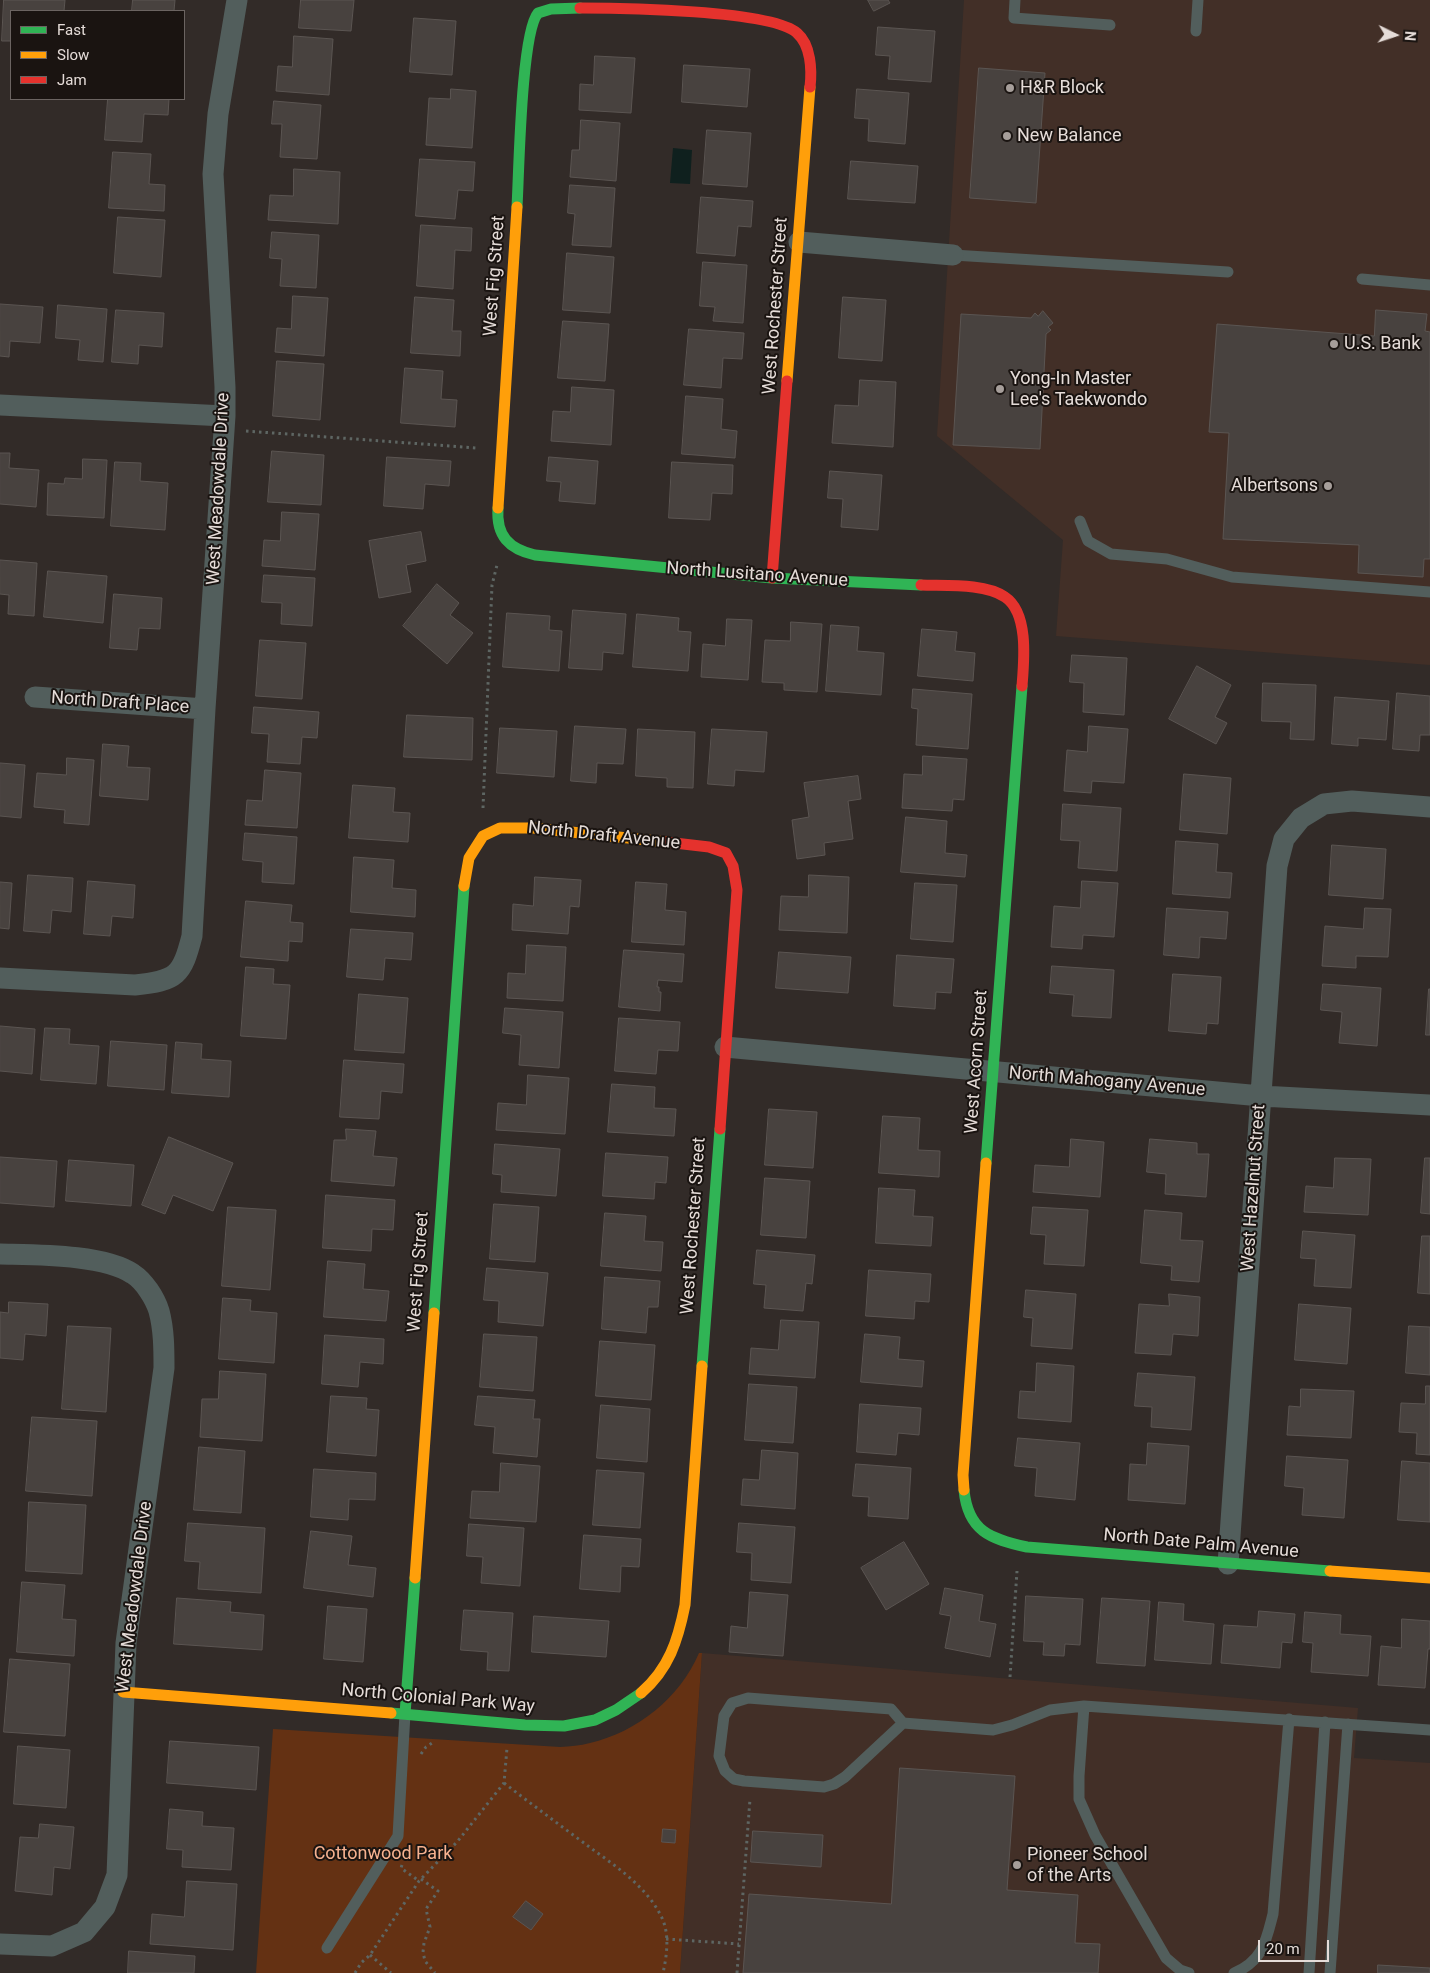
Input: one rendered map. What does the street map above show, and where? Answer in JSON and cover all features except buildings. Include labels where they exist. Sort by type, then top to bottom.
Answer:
[{"type":"street","name":"West Meadowdale Drive","points":[[0,978],[135,985],[157,983],[174,975],[185,962],[192,936],[225,387],[213,174],[218,114],[237,0]]},
{"type":"street","name":"West Rochester Street","points":[[537,14],[548,8],[577,6],[754,18],[774,21],[796,30],[804,38],[810,54],[810,79],[772,578]]},
{"type":"street","name":"West Fig Street","points":[[504,541],[497,518],[526,57],[532,23],[537,14]]},
{"type":"street","points":[[799,242],[953,255]]},
{"type":"street","points":[[0,405],[224,423]]},
{"type":"street","name":"North Lusitano Avenue","points":[[504,541],[516,549],[527,553],[556,558],[772,578],[971,587],[998,593],[1011,601]]},
{"type":"street","name":"West Acorn Street","points":[[975,1526],[964,1502],[964,1475],[1024,659],[1024,641],[1020,622],[1011,601]]},
{"type":"street","name":"North Draft Place","points":[[35,697],[205,709]]},
{"type":"street","name":"West Hazelnut Street","points":[[1228,1564],[1277,866],[1284,839],[1301,818],[1324,804],[1352,801],[1430,807]]},
{"type":"street","name":"North Draft Avenue","points":[[482,836],[500,828],[533,828],[709,847],[726,853]]},
{"type":"street","name":"West Fig Street","points":[[405,1714],[464,884],[469,858],[482,836]]},
{"type":"street","name":"West Rochester Street","points":[[684,1605],[737,890],[733,866],[726,853]]},
{"type":"street","name":"North Mahogany Avenue","points":[[725,1047],[1261,1096],[1430,1105]]},
{"type":"street","name":"West Meadowdale Drive","points":[[0,1254],[73,1257],[112,1265],[132,1273],[146,1287],[159,1310],[165,1342],[164,1368],[126,1643],[117,1875],[105,1907],[84,1932],[52,1946],[0,1944]]},
{"type":"street","name":"North Date Palm Avenue","points":[[975,1526],[987,1536],[1004,1543],[1019,1546],[1228,1564],[1430,1578]]},
{"type":"street","name":"North Colonial Park Way","points":[[123,1692],[558,1726],[593,1721],[622,1708],[648,1688],[669,1660],[679,1633],[684,1605]]},
{"type":"lane","points":[[1015,0],[1014,18],[1110,26]]},
{"type":"lane","points":[[1196,31],[1198,0]]},
{"type":"lane","points":[[953,255],[1228,272]]},
{"type":"lane","points":[[1362,279],[1430,285]]},
{"type":"lane","points":[[1080,521],[1088,541],[1111,554],[1167,559],[1232,577],[1430,592]]},
{"type":"lane","points":[[903,1723],[845,1777],[824,1787],[744,1781],[734,1778],[725,1771],[719,1756],[724,1716],[732,1703],[748,1698],[892,1709],[903,1723],[993,1730],[1012,1725],[1050,1710],[1084,1706],[1430,1730]]},
{"type":"lane","points":[[1084,1706],[1078,1776],[1079,1799],[1094,1835],[1166,1958],[1180,1970],[1189,1973]]},
{"type":"lane","points":[[327,1948],[398,1836],[405,1714]]},
{"type":"lane","points":[[1234,1973],[1253,1962],[1260,1954],[1266,1942],[1273,1914],[1289,1719]]},
{"type":"lane","points":[[1308,1973],[1325,1722]]},
{"type":"lane","points":[[1330,1973],[1348,1724]]},
{"type":"path","points":[[224,423],[502,449]]},
{"type":"path","points":[[482,836],[492,585],[504,541]]},
{"type":"path","points":[[1010,1677],[1019,1546]]},
{"type":"path","points":[[355,1973],[361,1963],[370,1955],[421,1879],[457,1842],[504,1783],[509,1722]]},
{"type":"path","points":[[504,1783],[631,1878],[652,1901],[662,1918],[666,1939],[667,1957],[663,1973]]},
{"type":"path","points":[[737,1973],[750,1799]]},
{"type":"path","points":[[421,1879],[438,1891],[426,1910],[430,1927],[424,1942],[425,1961],[435,1973]]},
{"type":"path","points":[[666,1939],[739,1944]]},
{"type":"path","points":[[370,1955],[391,1973]]},
{"type":"shaded area","points":[[964,0],[1430,0],[1430,665],[1056,636],[1063,540],[937,436]]},
{"type":"shaded area","points":[[673,148],[692,150],[690,184],[670,183]]},
{"type":"shaded area","name":"Pioneer School of the Arts","points":[[702,1653],[1358,1708],[1354,1758],[1430,1763],[1430,1973],[680,1973]]},
{"type":"green space","name":"Cottonwood Park","points":[[699,1653],[702,1653],[680,1973],[256,1973],[273,1729],[560,1747],[582,1745],[624,1731],[655,1711],[681,1685]]},
{"type":"traffic: fast","points":[[517,207],[524,74],[532,26],[538,13],[551,9],[580,8]]},
{"type":"traffic: fast","points":[[498,508],[499,526],[506,540],[518,549],[535,555],[772,578],[921,585]]},
{"type":"traffic: fast","points":[[986,1163],[1022,686]]},
{"type":"traffic: fast","points":[[434,1313],[464,886]]},
{"type":"traffic: fast","points":[[702,1366],[720,1129]]},
{"type":"traffic: fast","points":[[964,1490],[970,1515],[983,1531],[1002,1540],[1027,1547],[1330,1571]]},
{"type":"traffic: fast","points":[[405,1714],[415,1578]]},
{"type":"traffic: fast","points":[[391,1713],[525,1725],[564,1726],[595,1720],[616,1710],[641,1693]]},
{"type":"traffic: slow","points":[[787,381],[810,87]]},
{"type":"traffic: slow","points":[[498,508],[517,207]]},
{"type":"traffic: slow","points":[[464,886],[469,858],[483,836],[500,828],[533,828],[666,842]]},
{"type":"traffic: slow","points":[[964,1490],[963,1475],[986,1163]]},
{"type":"traffic: slow","points":[[415,1578],[434,1313]]},
{"type":"traffic: slow","points":[[641,1693],[659,1674],[671,1653],[685,1605],[702,1366]]},
{"type":"traffic: slow","points":[[1330,1571],[1430,1578]]},
{"type":"traffic: slow","points":[[123,1692],[391,1713]]},
{"type":"traffic: jam","points":[[580,8],[694,12],[758,19],[782,25],[797,33],[805,44],[810,58],[810,87]]},
{"type":"traffic: jam","points":[[772,578],[787,381]]},
{"type":"traffic: jam","points":[[921,585],[964,586],[987,589],[1005,597],[1013,604],[1018,614],[1023,638],[1024,664],[1022,686]]},
{"type":"traffic: jam","points":[[666,842],[709,847],[726,853],[733,866],[737,890],[720,1129]]},
{"type":"place","name":"H&R Block","points":[[1010,88]]},
{"type":"place","name":"New Balance","points":[[1007,136]]},
{"type":"place","name":"U.S. Bank","points":[[1334,344]]},
{"type":"place","name":"Yong-In Master Lee's Taekwondo","points":[[1000,389]]},
{"type":"place","name":"Albertsons","points":[[1328,486]]},
{"type":"place","name":"Pioneer School of the Arts","points":[[1017,1865]]}]
